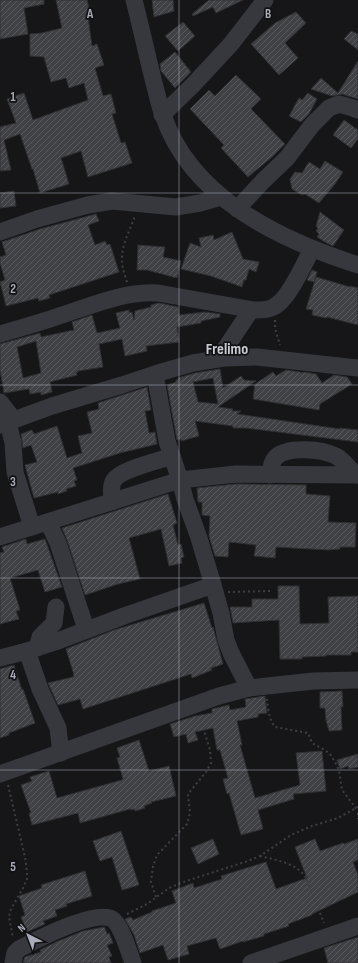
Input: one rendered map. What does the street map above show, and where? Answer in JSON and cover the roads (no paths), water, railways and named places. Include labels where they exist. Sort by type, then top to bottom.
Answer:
[{"type":"street","points":[[134,0],[162,115],[173,139],[185,159],[221,197],[266,227],[312,249],[357,261]]},
{"type":"street","points":[[162,115],[192,86],[231,44],[265,0]]},
{"type":"street","points":[[237,209],[287,158],[312,125],[329,108],[339,104],[358,110]]},
{"type":"street","points":[[0,232],[37,219],[88,205],[112,201],[176,207],[200,203],[221,197]]},
{"type":"street","points":[[0,334],[110,299],[147,292],[251,310],[265,310],[277,305],[287,295],[312,249]]},
{"type":"street","points":[[219,358],[251,310]]},
{"type":"street","points":[[7,422],[70,400],[155,374],[193,363],[219,358],[257,357],[358,368]]},
{"type":"street","points":[[155,374],[162,414],[172,456],[214,589],[221,613],[226,640],[231,653],[257,687]]},
{"type":"street","points":[[0,402],[13,443],[15,472],[32,527]]},
{"type":"street","points":[[270,474],[271,464],[275,458],[291,451],[303,450],[328,453],[337,457],[357,475]]},
{"type":"street","points":[[112,502],[112,485],[117,476],[172,456]]},
{"type":"street","points":[[0,537],[180,480],[236,474],[357,475]]},
{"type":"street","points":[[48,522],[58,543],[86,629]]},
{"type":"street","points":[[0,658],[32,650],[86,629],[214,589]]},
{"type":"street","points":[[56,607],[54,623],[40,637],[32,650],[40,689],[58,728],[62,753]]},
{"type":"street","points":[[2,773],[220,696],[257,687],[314,681],[358,680]]},
{"type":"street","points":[[14,958],[19,949],[82,920],[106,917],[116,922],[122,933],[133,963]]},
{"type":"street","points":[[251,963],[358,926]]},
{"type":"district","name":"Frelimo","points":[[227,349]]}]
